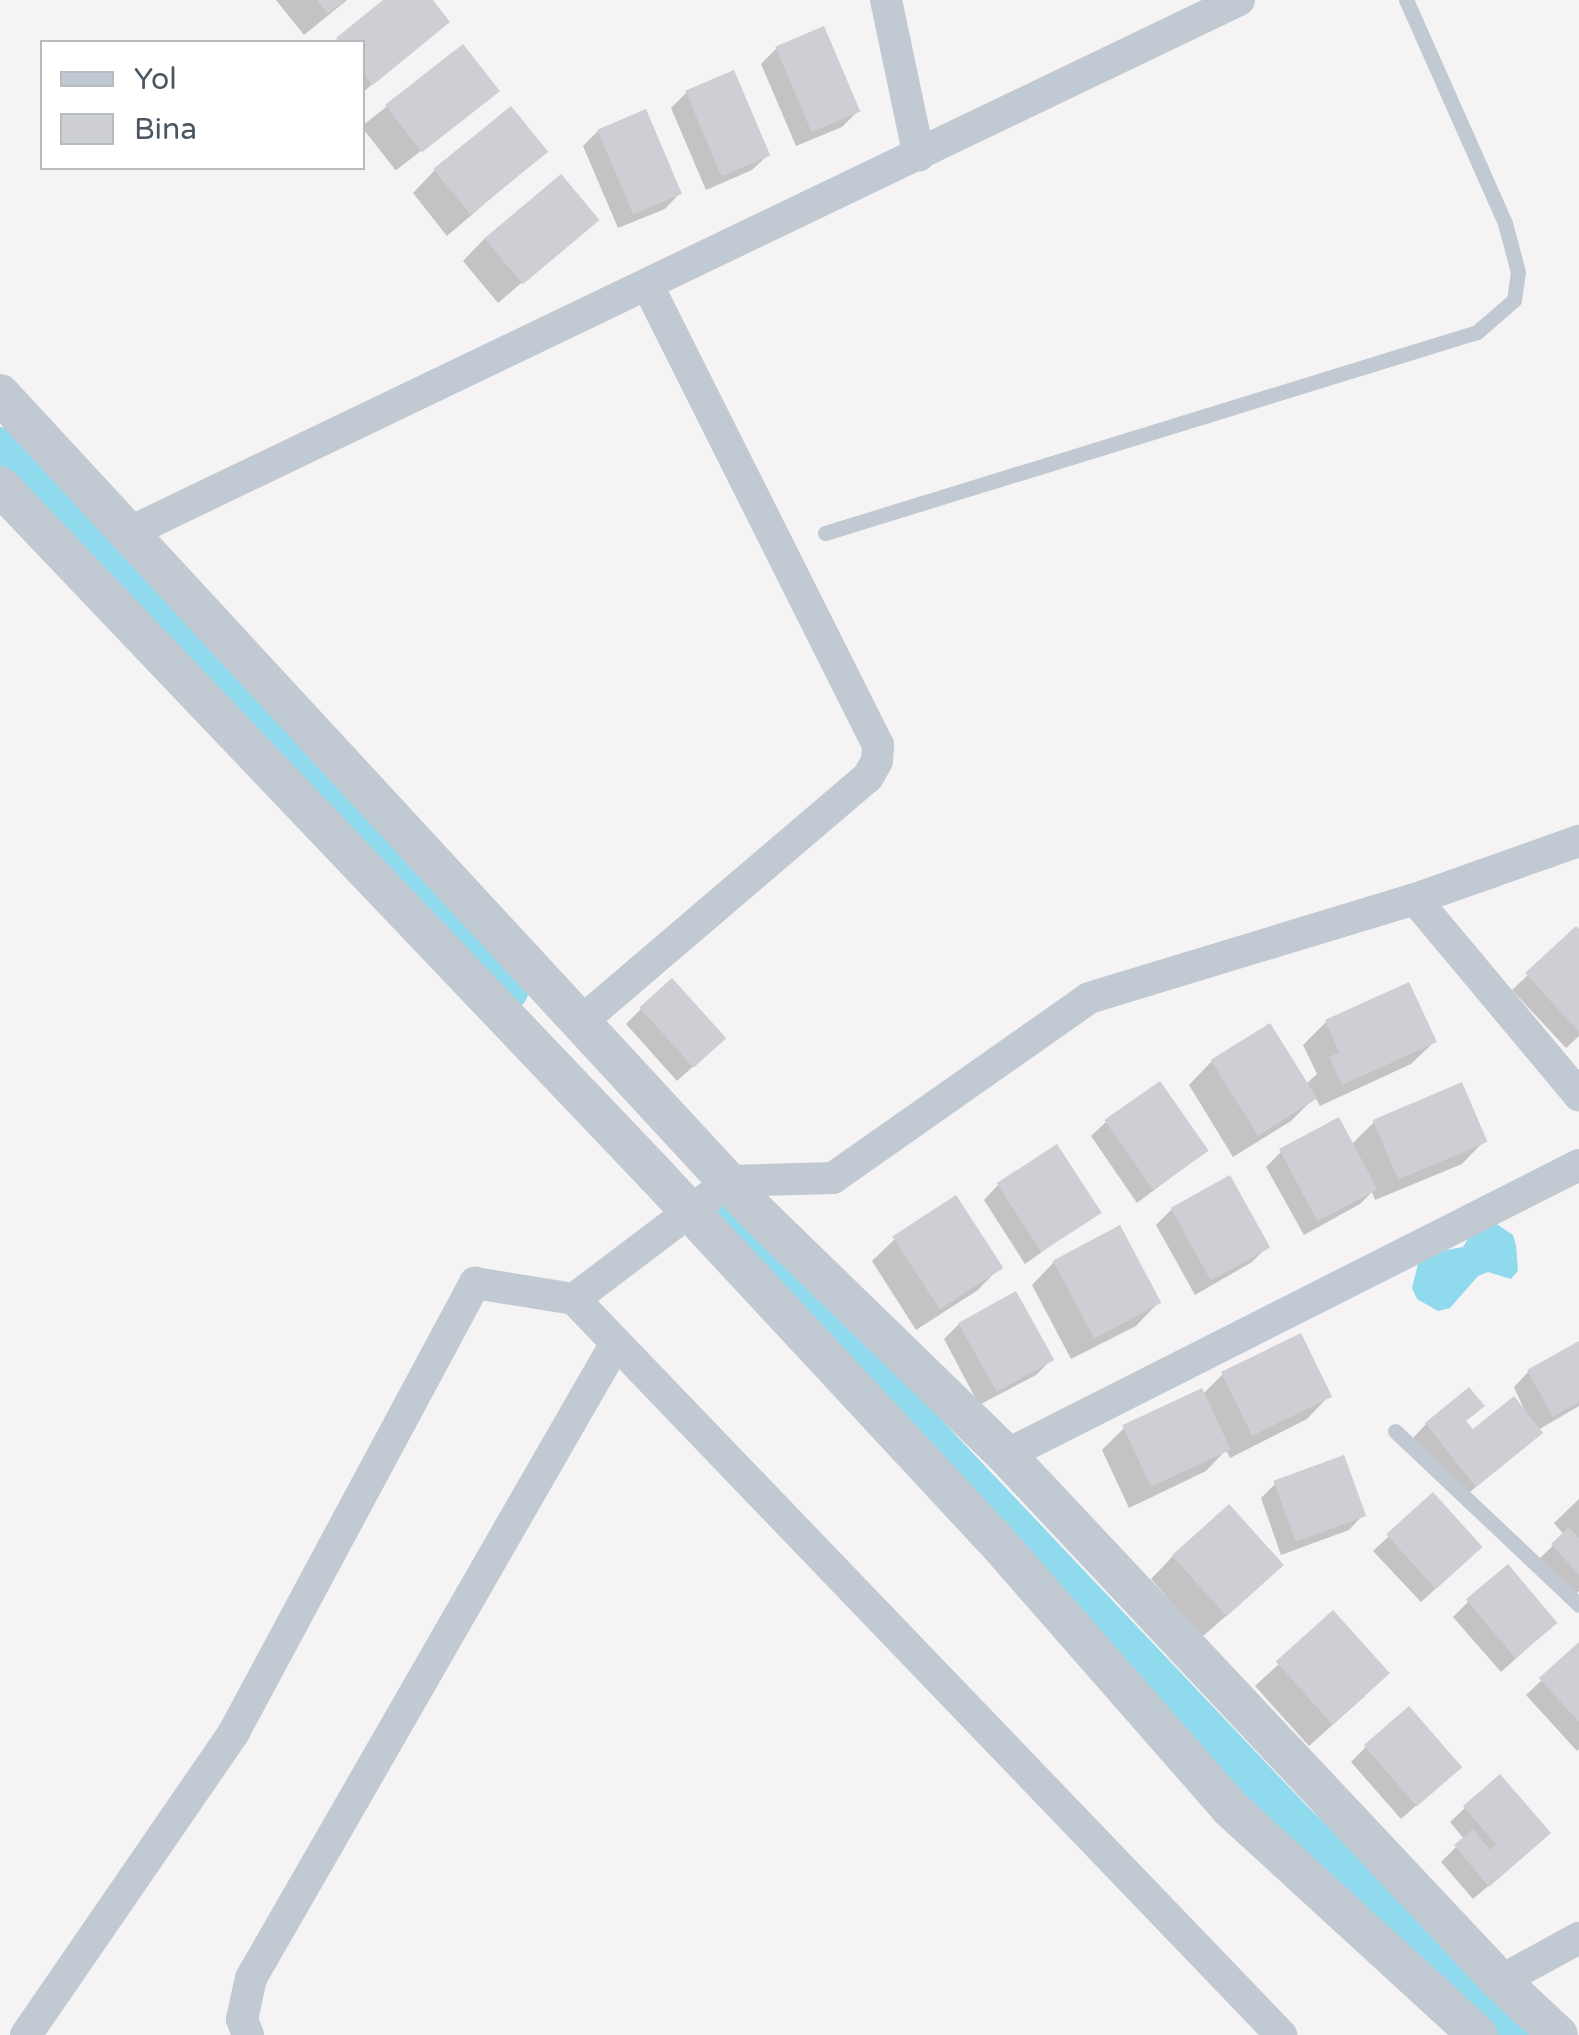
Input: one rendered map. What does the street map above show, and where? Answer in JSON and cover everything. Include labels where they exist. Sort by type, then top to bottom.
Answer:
[{"type":"street","points":[[886,0],[919,156]]},
{"type":"street","points":[[130,532],[1239,0]]},
{"type":"street","points":[[582,1021],[868,777],[877,761],[878,745],[648,286]]},
{"type":"street","points":[[0,394],[755,1211],[1006,1455],[1500,1981],[1558,2035]]},
{"type":"street","points":[[0,486],[993,1538],[1230,1808],[1478,2035]]},
{"type":"street","points":[[574,1298],[730,1180],[833,1178],[1089,998],[1415,898],[1579,841]]},
{"type":"street","points":[[1415,898],[1579,1095]]},
{"type":"street","points":[[1006,1455],[1579,1166]]},
{"type":"street","points":[[26,2035],[234,1732],[476,1283],[574,1298],[1281,2035]]},
{"type":"street","points":[[248,2035],[242,2019],[251,1978],[616,1342]]},
{"type":"street","points":[[1500,1981],[1579,1938]]},
{"type":"lane","points":[[825,533],[1476,332],[1514,300],[1518,272],[1505,223],[1406,0]]},
{"type":"lane","points":[[1396,1430],[1579,1605]]},
{"type":"water","points":[[1495,1223],[1513,1235],[1516,1245],[1518,1271],[1511,1279],[1488,1272],[1478,1276],[1450,1308],[1438,1311],[1417,1299],[1412,1288],[1418,1264],[1436,1252],[1463,1247],[1474,1229]]},
{"type":"building","points":[[317,0],[345,0],[328,14]]},
{"type":"building","points":[[383,0],[433,0],[450,22],[373,85],[365,76],[365,40],[336,38]]},
{"type":"building","points":[[824,26],[860,112],[812,132],[775,47]]},
{"type":"building","points":[[463,44],[500,91],[422,152],[385,105]]},
{"type":"building","points":[[734,70],[770,156],[722,176],[685,91]]},
{"type":"building","points":[[511,106],[548,152],[470,215],[433,169]]},
{"type":"building","points":[[646,109],[682,194],[633,214],[597,130]]},
{"type":"building","points":[[561,174],[600,220],[523,284],[484,238]]},
{"type":"building","points":[[1576,926],[1579,929],[1579,1032],[1525,973]]},
{"type":"building","points":[[672,978],[726,1038],[694,1068],[639,1007]]},
{"type":"building","points":[[1409,982],[1437,1042],[1342,1085],[1329,1057],[1339,1053],[1325,1020]]},
{"type":"building","points":[[1270,1023],[1317,1098],[1258,1136],[1211,1060]]},
{"type":"building","points":[[1160,1081],[1209,1151],[1153,1190],[1104,1120]]},
{"type":"building","points":[[1462,1082],[1487,1142],[1398,1180],[1373,1120]]},
{"type":"building","points":[[1339,1117],[1377,1189],[1317,1221],[1279,1149]]},
{"type":"building","points":[[1057,1144],[1102,1213],[1041,1252],[997,1183]]},
{"type":"building","points":[[1230,1175],[1270,1248],[1211,1281],[1171,1208]]},
{"type":"building","points":[[956,1195],[1003,1268],[940,1309],[892,1236]]},
{"type":"building","points":[[1120,1225],[1161,1303],[1094,1338],[1053,1261]]},
{"type":"building","points":[[1016,1291],[1054,1360],[997,1392],[958,1323]]},
{"type":"building","points":[[1301,1333],[1332,1397],[1252,1436],[1221,1372]]},
{"type":"building","points":[[1579,1341],[1579,1402],[1553,1417],[1527,1370]]},
{"type":"building","points":[[1469,1387],[1485,1406],[1466,1421],[1473,1429],[1514,1396],[1543,1433],[1476,1487],[1425,1423]]},
{"type":"building","points":[[1202,1388],[1231,1450],[1151,1487],[1122,1425]]},
{"type":"building","points":[[1344,1455],[1366,1516],[1296,1542],[1274,1481]]},
{"type":"building","points":[[1433,1492],[1483,1547],[1436,1589],[1386,1534]]},
{"type":"building","points":[[1229,1504],[1284,1565],[1227,1616],[1172,1556]]},
{"type":"building","points":[[1569,1527],[1579,1538],[1579,1575],[1551,1544]]},
{"type":"building","points":[[1508,1564],[1557,1623],[1515,1658],[1466,1599]]},
{"type":"building","points":[[1333,1610],[1390,1673],[1333,1725],[1276,1662]]},
{"type":"building","points":[[1579,1642],[1579,1722],[1539,1678]]},
{"type":"building","points":[[1409,1706],[1462,1767],[1417,1806],[1364,1745]]},
{"type":"building","points":[[1500,1774],[1551,1833],[1489,1887],[1454,1845],[1473,1829],[1490,1850],[1496,1845],[1463,1806]]},
{"type":"waterway","points":[[0,446],[509,991]]},
{"type":"waterway","points":[[727,1221],[1296,1822],[1521,2035]]}]
